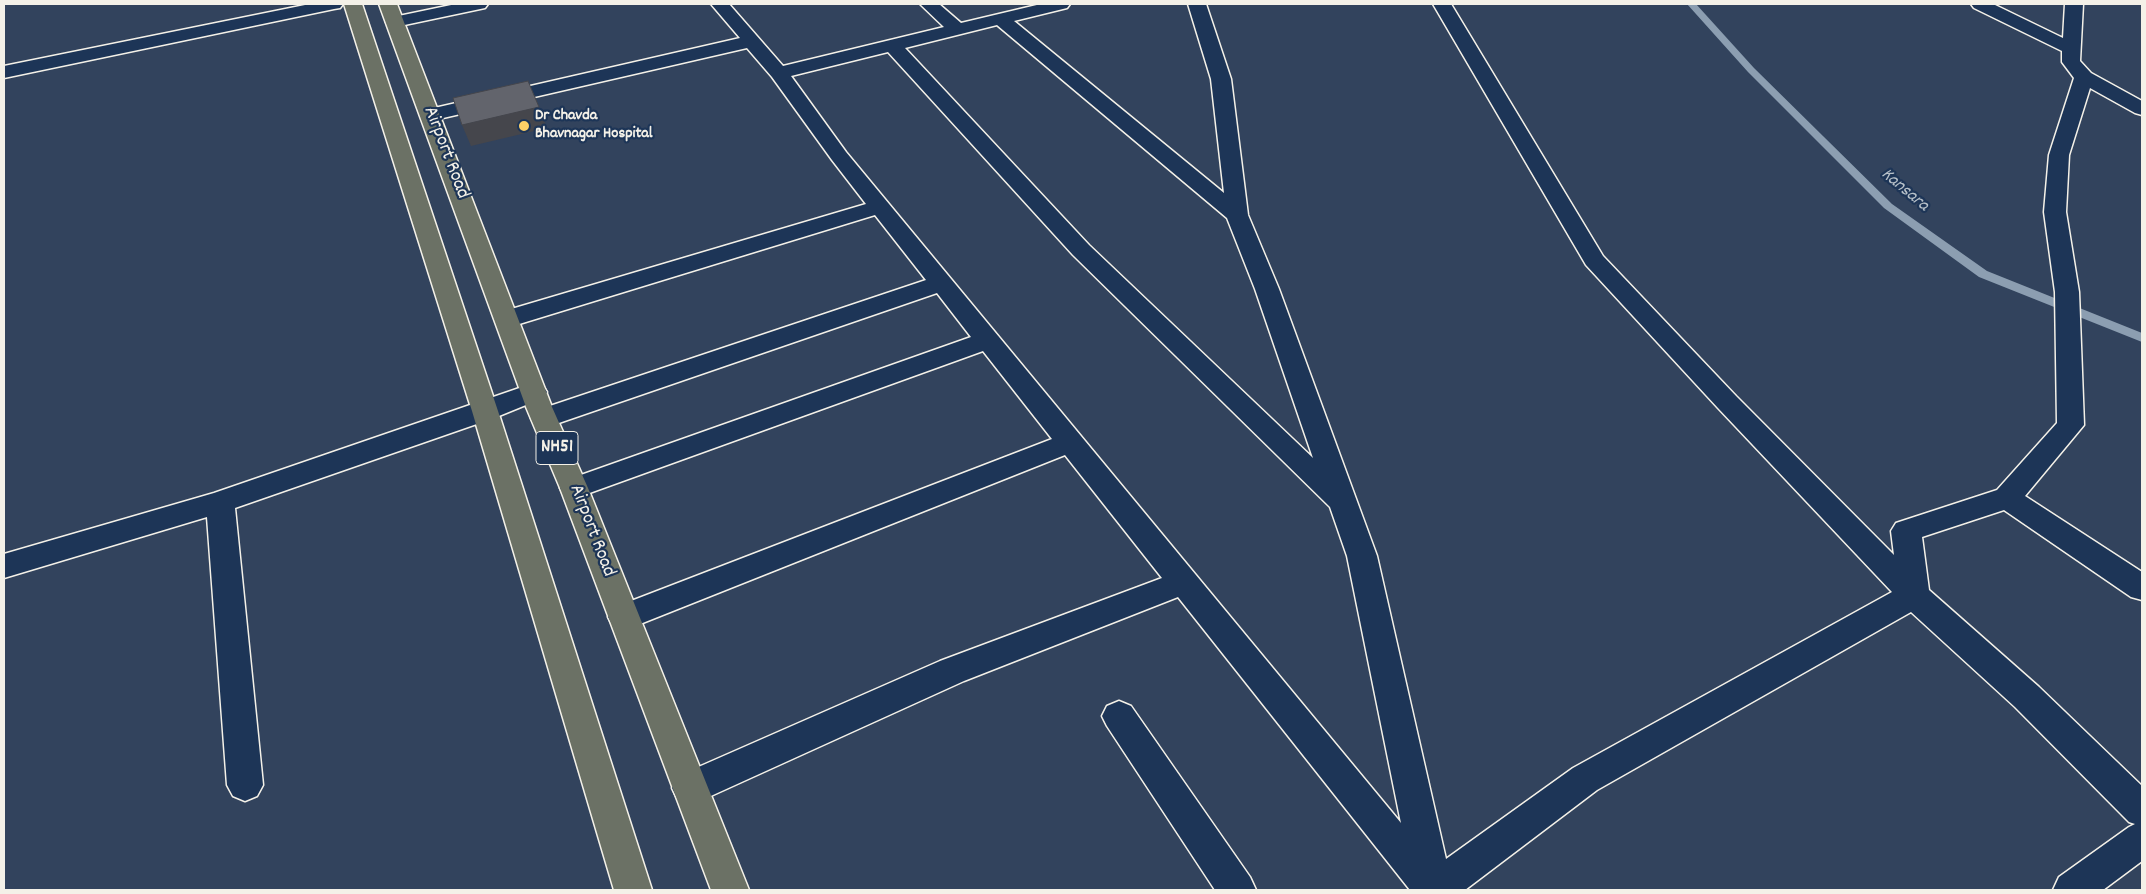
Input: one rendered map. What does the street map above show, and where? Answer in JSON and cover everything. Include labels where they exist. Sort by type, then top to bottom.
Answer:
[{"type":"highway","name":"Airport Road","points":[[353,4],[485,411],[633,890]]},
{"type":"highway","name":"Airport Road","points":[[391,13],[544,418],[574,488],[730,890]]},
{"type":"street","points":[[4,72],[334,4]]},
{"type":"street","points":[[391,13],[479,4]]},
{"type":"street","points":[[720,4],[779,73],[839,156],[880,207],[1434,890]]},
{"type":"street","points":[[929,4],[958,30]]},
{"type":"street","points":[[779,73],[1061,4]]},
{"type":"street","points":[[1197,4],[1221,79],[1238,215],[1267,289],[1362,556],[1434,890]]},
{"type":"street","points":[[1442,4],[1594,260],[1734,409],[1914,595],[2027,697],[2142,810]]},
{"type":"street","points":[[1980,4],[2072,49]]},
{"type":"street","points":[[2074,4],[2071,62],[2084,76],[2142,109]]},
{"type":"street","points":[[1001,19],[1238,215]]},
{"type":"street","points":[[430,115],[752,41]]},
{"type":"street","points":[[893,46],[1081,250],[1343,503]]},
{"type":"street","points":[[1914,595],[1906,531],[2007,498],[2071,425],[2068,292],[2056,212],[2059,155],[2084,76]]},
{"type":"street","points":[[507,319],[880,207]]},
{"type":"street","points":[[544,418],[942,283]]},
{"type":"street","points":[[574,488],[988,340]]},
{"type":"street","points":[[4,566],[220,502],[485,411],[534,392]]},
{"type":"street","points":[[624,617],[1071,442]]},
{"type":"street","points":[[2007,498],[2142,588]]},
{"type":"street","points":[[220,502],[245,785]]},
{"type":"street","points":[[690,788],[952,671],[1184,582]]},
{"type":"street","points":[[1434,890],[1584,779],[1914,595]]},
{"type":"street","points":[[1119,716],[1236,890]]},
{"type":"street","points":[[2072,890],[2142,839]]},
{"type":"building","points":[[528,81],[539,107],[462,125],[453,98]]},
{"type":"waterway","name":"Kansara","points":[[1691,4],[1751,70],[1888,206],[1983,274],[2142,338]]},
{"type":"place","name":"Dr Chavda Bhavnagar Hospital","points":[[524,126]]}]
